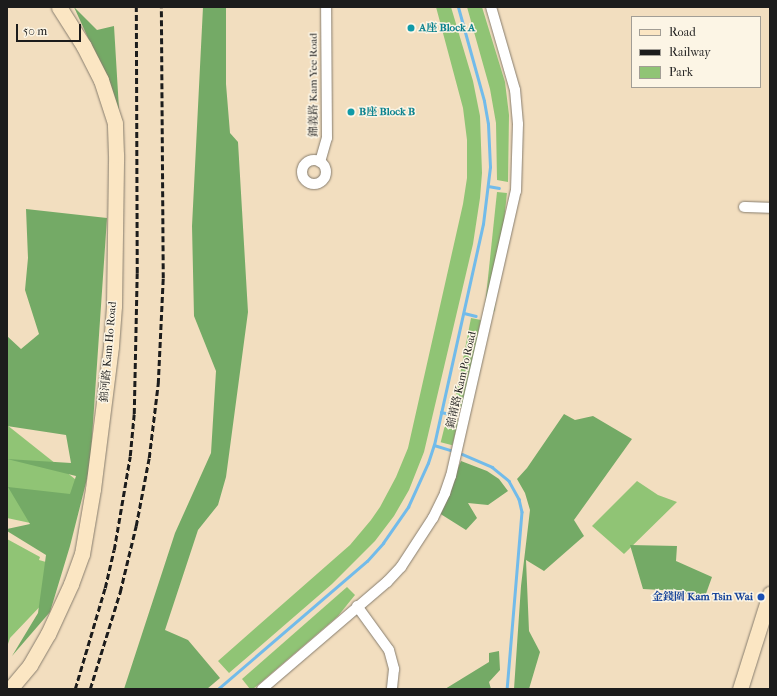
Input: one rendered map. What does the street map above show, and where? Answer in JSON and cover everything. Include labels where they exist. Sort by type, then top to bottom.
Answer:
[{"type":"main road","name":"錦河路 Kam Ho Road","points":[[10,689],[30,665],[48,634],[71,584],[82,554],[93,489],[111,346],[114,306],[115,123],[101,80],[83,45],[59,7]]},
{"type":"main road","points":[[740,689],[770,594]]},
{"type":"street","name":"錦義路 Kam Yee Road","points":[[320,162],[327,138],[326,7]]},
{"type":"street","name":"錦莆路 Kam Po Road","points":[[262,689],[357,606],[387,582],[401,567],[433,518],[445,493],[461,438],[516,191],[518,124],[515,90],[491,7]]},
{"type":"street","points":[[744,207],[770,208]]},
{"type":"street","points":[[357,606],[376,630],[389,650],[394,669],[392,689]]},
{"type":"green space","points":[[74,7],[97,30],[114,26],[120,126],[108,82]]},
{"type":"green space","points":[[203,7],[226,7],[226,84],[230,133],[238,142],[248,312],[226,477],[218,505],[198,530],[165,630],[188,640],[220,678],[207,689],[124,689],[175,533],[211,453],[216,371],[194,316],[192,226]]},
{"type":"green space","points":[[436,7],[451,7],[473,81],[480,116],[482,173],[473,244],[424,452],[409,490],[394,516],[375,541],[332,584],[229,673],[218,661],[350,545],[380,507],[396,477],[408,448],[463,204],[467,178],[467,140],[463,108]]},
{"type":"green space","points":[[467,7],[482,7],[505,82],[509,115],[508,182],[497,180],[496,123],[490,89]]},
{"type":"green space","points":[[497,192],[507,193],[495,311],[485,310]]},
{"type":"green space","points":[[26,209],[107,218],[90,467],[70,546],[50,612],[12,656],[38,613],[46,555],[7,531],[7,529],[30,524],[8,487],[70,494],[76,476],[7,459],[71,463],[66,435],[7,426],[7,336],[21,349],[39,334],[25,290],[28,258]]},
{"type":"green space","points":[[471,318],[481,320],[464,408],[454,406]]},
{"type":"green space","points":[[564,414],[575,420],[593,416],[632,439],[574,520],[584,536],[544,571],[526,560],[529,631],[540,652],[529,689],[514,689],[521,586],[530,510],[525,493],[517,479],[527,468]]},
{"type":"green space","points":[[447,417],[459,420],[452,445],[441,442]]},
{"type":"green space","points":[[7,425],[80,483],[63,530],[7,518]]},
{"type":"green space","points":[[461,461],[487,471],[499,479],[508,491],[488,505],[468,503],[477,518],[466,530],[439,513]]},
{"type":"green space","points":[[637,481],[658,495],[677,502],[624,554],[592,526]]},
{"type":"green space","points":[[7,539],[40,557],[39,560],[53,564],[48,598],[10,638],[7,647]]},
{"type":"green space","points":[[630,545],[677,546],[676,561],[712,577],[703,602],[680,591],[643,589]]},
{"type":"green space","points":[[347,587],[355,595],[338,616],[253,689],[250,689],[242,679]]},
{"type":"green space","points":[[499,651],[500,670],[489,682],[491,689],[445,689],[489,662],[489,653]]},
{"type":"waterway","points":[[218,689],[367,561],[383,543],[408,507],[428,463],[434,445],[483,224],[490,167],[488,124],[484,101],[458,7]]},
{"type":"waterway","points":[[488,186],[499,188]]},
{"type":"waterway","points":[[464,313],[476,316]]},
{"type":"waterway","points":[[441,412],[454,415]]},
{"type":"waterway","points":[[434,445],[450,450]]},
{"type":"waterway","points":[[462,454],[492,467],[509,481],[519,499],[522,512],[507,689]]},
{"type":"railway","points":[[75,689],[105,588],[114,550],[130,456],[134,414],[137,273],[136,7]]},
{"type":"railway","points":[[90,689],[120,592],[136,526],[149,458],[158,384],[163,278],[161,7]]},
{"type":"place","name":"A座 Block A","points":[[411,28]]},
{"type":"place","name":"B座 Block B","points":[[351,112]]},
{"type":"place","name":"金錢圍 Kam Tsin Wai","points":[[761,597]]}]
